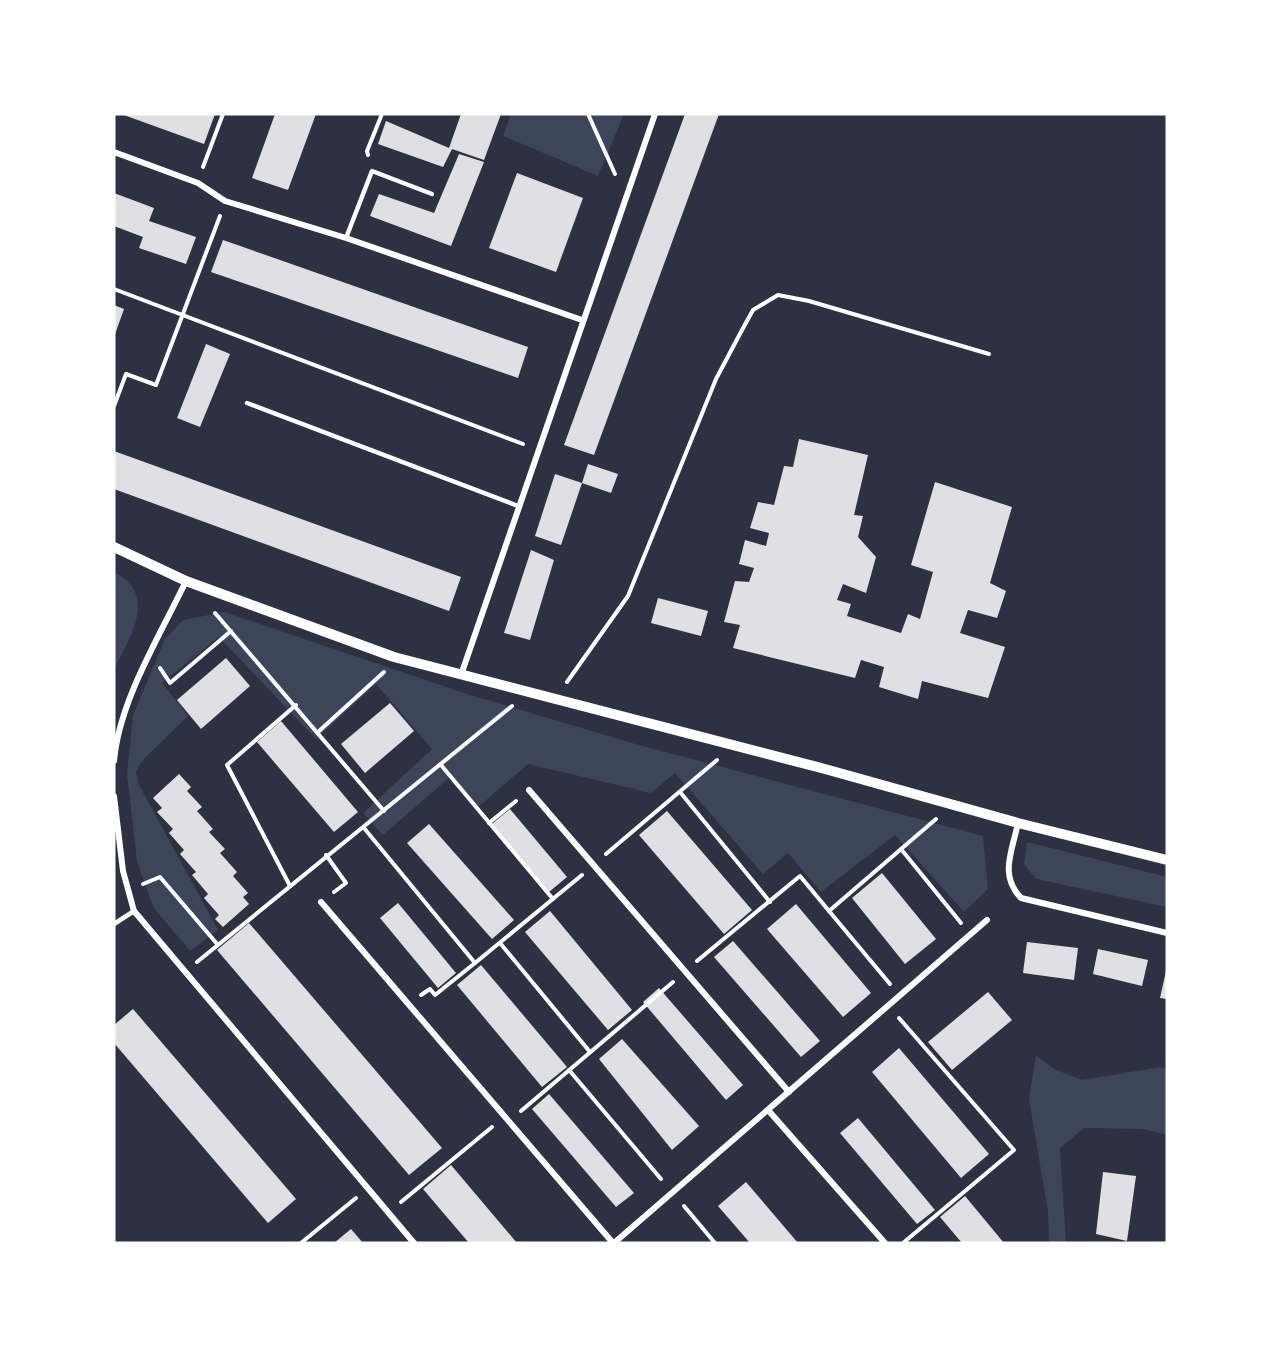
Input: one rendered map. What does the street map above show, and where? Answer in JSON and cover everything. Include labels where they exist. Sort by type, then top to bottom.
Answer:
[{"type":"street","points":[[461,675],[655,114]]},
{"type":"street","points":[[114,152],[198,183],[225,201],[346,238],[582,320]]},
{"type":"street","points":[[114,547],[186,581],[394,657],[1018,823],[1167,860]]},
{"type":"street","points":[[114,761],[115,744],[129,704],[186,581]]},
{"type":"street","points":[[529,790],[789,1092]]},
{"type":"street","points":[[114,796],[123,871],[134,910],[414,1243]]},
{"type":"street","points":[[1018,823],[1008,870],[1010,886],[1021,898],[1167,933]]},
{"type":"street","points":[[321,902],[613,1243],[987,920]]},
{"type":"street","points":[[768,1110],[885,1243]]},
{"type":"lane","points":[[346,238],[372,171],[432,194]]},
{"type":"lane","points":[[247,403],[518,506]]},
{"type":"lane","points":[[114,924],[134,910]]},
{"type":"path","points":[[198,183],[223,114]]},
{"type":"path","points":[[372,171],[367,151],[382,114]]},
{"type":"path","points":[[588,114],[626,198]]},
{"type":"path","points":[[114,406],[126,374],[156,385],[225,201]]},
{"type":"path","points":[[114,289],[537,450]]},
{"type":"path","points":[[555,700],[628,596],[716,379],[753,310],[778,295],[799,299],[988,354]]},
{"type":"path","points":[[214,611],[384,811]]},
{"type":"path","points":[[170,683],[231,631]]},
{"type":"path","points":[[318,732],[381,677],[394,657]]},
{"type":"path","points":[[185,973],[326,855],[364,828],[528,693]]},
{"type":"path","points":[[290,886],[227,765],[296,705]]},
{"type":"path","points":[[409,1004],[430,989],[435,995],[476,963],[734,746]]},
{"type":"path","points":[[441,765],[553,899]]},
{"type":"path","points":[[489,823],[529,790]]},
{"type":"path","points":[[680,792],[770,902]]},
{"type":"path","points":[[829,911],[952,805]]},
{"type":"path","points":[[364,828],[476,963]]},
{"type":"path","points":[[902,849],[970,935]]},
{"type":"path","points":[[321,902],[346,883],[326,855]]},
{"type":"path","points":[[388,1212],[568,1070],[800,876],[899,996]]},
{"type":"path","points":[[128,889],[160,877],[218,945]]},
{"type":"path","points":[[500,943],[590,1052]]},
{"type":"path","points":[[888,1006],[1014,1150],[903,1243]]},
{"type":"path","points":[[568,1070],[715,1243]]},
{"type":"path","points":[[301,1243],[368,1188]]},
{"type":"shaded area","points":[[511,114],[624,114],[598,176],[503,136]]},
{"type":"shaded area","points":[[114,572],[128,581],[135,592],[138,604],[133,631],[114,670]]},
{"type":"shaded area","points":[[224,612],[467,694],[639,745],[983,836],[988,889],[964,912],[895,835],[821,892],[788,853],[763,874],[675,773],[651,793],[528,764],[476,809],[449,778],[383,835],[363,813],[432,749],[376,684],[316,739],[219,637],[162,683],[188,716],[142,761],[136,772],[139,785],[218,930],[190,951],[153,907],[137,861],[127,774],[133,715],[165,639],[183,620]]},
{"type":"shaded area","points":[[1027,842],[1167,877],[1167,907],[1036,879],[1024,864]]},
{"type":"shaded area","points":[[1036,1055],[1054,1069],[1082,1080],[1161,1067],[1167,1069],[1167,1135],[1143,1129],[1084,1128],[1060,1148],[1066,1243],[1049,1243],[1048,1212],[1029,1099]]},
{"type":"building","points":[[121,114],[215,114],[204,144]]},
{"type":"building","points":[[275,114],[316,114],[288,190],[252,178]]},
{"type":"building","points":[[461,114],[501,114],[484,160],[452,149],[443,167],[378,144],[386,121],[449,148]]},
{"type":"building","points":[[685,114],[719,114],[594,455],[564,445]]},
{"type":"building","points":[[459,154],[484,162],[451,246],[370,216],[379,194],[434,213]]},
{"type":"building","points":[[517,173],[583,198],[556,272],[489,248]]},
{"type":"building","points":[[114,193],[154,208],[149,221],[196,237],[186,264],[139,248],[143,237],[114,226]]},
{"type":"building","points":[[223,240],[528,347],[518,378],[211,272]]},
{"type":"building","points":[[114,305],[124,309],[114,337]]},
{"type":"building","points":[[206,344],[230,354],[200,427],[177,418]]},
{"type":"building","points":[[799,439],[868,455],[854,515],[863,516],[858,537],[876,557],[866,593],[843,584],[837,600],[851,604],[847,616],[901,633],[908,614],[920,619],[933,572],[911,565],[935,482],[1012,507],[990,583],[1006,591],[997,618],[968,610],[960,633],[1005,647],[988,698],[922,681],[918,699],[879,687],[884,667],[861,660],[855,678],[733,648],[740,625],[724,622],[735,581],[749,582],[754,568],[739,564],[745,540],[766,546],[769,533],[750,528],[758,502],[774,505],[784,466],[793,467]]},
{"type":"building","points":[[114,451],[461,577],[449,611],[114,489]]},
{"type":"building","points":[[588,464],[618,474],[611,493],[582,483]]},
{"type":"building","points":[[555,474],[582,483],[561,545],[535,536]]},
{"type":"building","points":[[531,550],[554,560],[530,640],[504,633]]},
{"type":"building","points":[[658,598],[708,611],[701,636],[651,623]]},
{"type":"building","points":[[226,658],[250,686],[201,729],[177,700]]},
{"type":"building","points":[[390,703],[414,731],[365,773],[341,744]]},
{"type":"building","points":[[281,721],[358,812],[334,832],[257,742]]},
{"type":"building","points":[[179,774],[191,787],[187,791],[202,807],[197,811],[213,829],[209,832],[225,849],[220,853],[237,872],[233,876],[248,893],[243,897],[249,904],[223,927],[215,919],[219,915],[204,898],[208,894],[192,875],[196,872],[180,854],[184,850],[169,833],[173,829],[157,812],[162,808],[153,798]]},
{"type":"building","points":[[510,809],[567,877],[549,892],[492,824]]},
{"type":"building","points":[[667,811],[752,910],[724,934],[639,835]]},
{"type":"building","points":[[429,824],[514,920],[492,939],[407,843]]},
{"type":"building","points":[[882,873],[936,939],[905,964],[852,898]]},
{"type":"building","points":[[398,903],[456,973],[438,988],[380,918]]},
{"type":"building","points":[[796,904],[871,993],[843,1017],[767,929]]},
{"type":"building","points":[[550,911],[632,1010],[608,1030],[525,932]]},
{"type":"building","points":[[249,923],[442,1148],[409,1175],[217,950]]},
{"type":"building","points":[[733,941],[820,1041],[801,1057],[714,957]]},
{"type":"building","points":[[1027,942],[1078,948],[1074,980],[1023,973]]},
{"type":"building","points":[[1098,949],[1148,960],[1142,986],[1093,974]]},
{"type":"building","points":[[481,965],[567,1067],[542,1087],[457,985]]},
{"type":"building","points":[[1167,971],[1167,999],[1160,998]]},
{"type":"building","points":[[659,988],[743,1085],[726,1100],[643,1002]]},
{"type":"building","points":[[988,992],[1012,1020],[952,1070],[928,1042]]},
{"type":"building","points":[[133,1009],[296,1199],[268,1223],[114,1043],[114,1025]]},
{"type":"building","points":[[622,1039],[699,1126],[672,1150],[599,1059]]},
{"type":"building","points":[[899,1048],[989,1154],[961,1178],[872,1072]]},
{"type":"building","points":[[549,1094],[634,1193],[616,1207],[532,1109]]},
{"type":"building","points":[[858,1118],[935,1210],[917,1224],[840,1133]]},
{"type":"building","points":[[451,1165],[517,1243],[469,1243],[423,1189]]},
{"type":"building","points":[[1103,1172],[1136,1176],[1127,1241],[1096,1234]]},
{"type":"building","points":[[746,1182],[798,1243],[750,1243],[718,1206]]},
{"type":"building","points":[[965,1196],[1004,1243],[962,1243],[940,1217]]},
{"type":"building","points":[[351,1229],[363,1243],[334,1243]]}]
